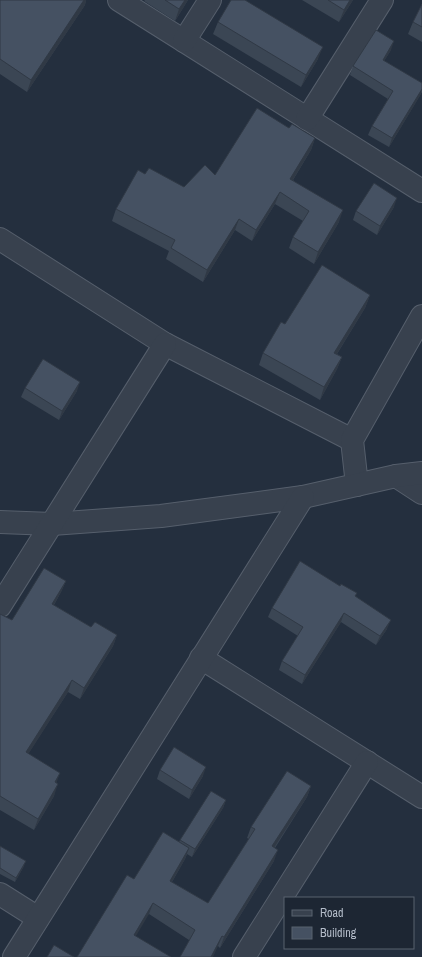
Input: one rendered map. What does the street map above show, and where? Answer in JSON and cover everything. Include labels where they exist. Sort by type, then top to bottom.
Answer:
[{"type":"street","points":[[119,0],[422,191]]},
{"type":"street","points":[[184,41],[210,0]]},
{"type":"street","points":[[307,119],[382,0]]},
{"type":"street","points":[[0,239],[165,344],[352,440]]},
{"type":"street","points":[[357,485],[352,440],[422,316]]},
{"type":"street","points":[[0,606],[165,344]]},
{"type":"street","points":[[0,522],[52,524],[161,516],[303,497],[396,476],[422,472]]},
{"type":"street","points":[[396,476],[422,492]]},
{"type":"street","points":[[14,957],[303,497]]},
{"type":"street","points":[[201,658],[422,796]]},
{"type":"street","points":[[244,957],[367,762]]},
{"type":"street","points":[[0,894],[38,918]]},
{"type":"building","points":[[0,0],[84,0],[31,80],[0,59]]},
{"type":"building","points":[[165,0],[185,0],[179,9]]},
{"type":"building","points":[[231,0],[245,0],[323,47],[306,75],[218,22]]},
{"type":"building","points":[[328,0],[350,0],[344,10]]},
{"type":"building","points":[[422,4],[422,27],[413,22]]},
{"type":"building","points":[[376,30],[394,41],[383,60],[422,83],[422,89],[392,138],[372,126],[393,91],[353,66]]},
{"type":"building","points":[[257,108],[289,128],[292,124],[315,138],[290,179],[343,210],[318,252],[293,237],[309,211],[280,192],[256,230],[239,219],[207,270],[171,248],[175,240],[116,209],[138,170],[145,174],[149,168],[184,187],[205,165],[215,175]]},
{"type":"building","points":[[374,183],[397,198],[380,226],[356,211]]},
{"type":"building","points":[[322,265],[370,295],[334,353],[342,357],[324,387],[263,353],[281,322],[285,324]]},
{"type":"building","points":[[43,359],[80,382],[62,411],[25,388]]},
{"type":"building","points":[[300,561],[340,586],[341,584],[357,593],[355,596],[391,620],[380,636],[344,613],[305,675],[282,661],[303,627],[272,608]]},
{"type":"building","points":[[44,568],[66,581],[52,604],[91,627],[95,622],[117,635],[84,688],[72,680],[26,752],[60,773],[55,782],[58,784],[38,819],[0,796],[0,614],[12,620]]},
{"type":"building","points":[[174,747],[206,767],[192,790],[160,770]]},
{"type":"building","points":[[287,771],[311,786],[272,846],[278,850],[224,937],[222,936],[211,957],[180,957],[195,930],[153,903],[134,935],[171,957],[77,957],[127,875],[134,879],[163,832],[189,848],[170,881],[208,903],[255,829],[251,827]]},
{"type":"building","points":[[211,791],[226,800],[195,849],[180,840]]},
{"type":"building","points":[[0,846],[26,861],[16,878],[0,868]]},
{"type":"building","points":[[54,945],[74,957],[47,957]]}]
